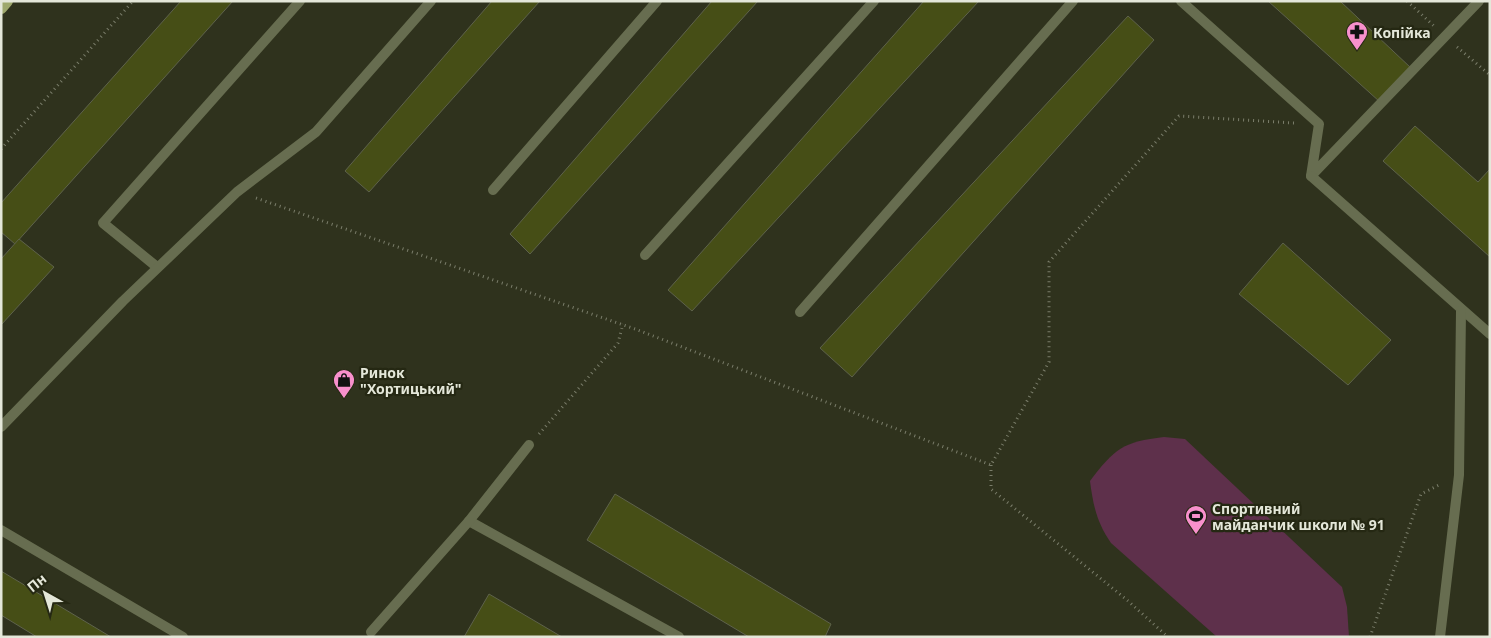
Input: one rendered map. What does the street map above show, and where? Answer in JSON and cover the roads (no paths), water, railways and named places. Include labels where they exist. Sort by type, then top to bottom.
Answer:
[{"type":"main road","points":[[1,8],[7,1]]},
{"type":"lane","points":[[157,267],[103,223],[300,1]]},
{"type":"lane","points":[[1,426],[157,267],[237,192],[316,132],[430,1]]},
{"type":"lane","points":[[493,190],[657,1]]},
{"type":"lane","points":[[645,255],[874,1]]},
{"type":"lane","points":[[800,312],[1073,1]]},
{"type":"lane","points":[[1181,1],[1319,124],[1310,176]]},
{"type":"lane","points":[[1310,176],[1479,1]]},
{"type":"lane","points":[[1310,176],[1461,311],[1490,334]]},
{"type":"lane","points":[[1440,637],[1459,475],[1461,311]]},
{"type":"lane","points":[[371,632],[469,521],[529,445]]},
{"type":"lane","points":[[469,521],[679,637]]},
{"type":"lane","points":[[1,530],[183,637]]},
{"type":"place","name":"Копійка","points":[[1357,51]]},
{"type":"place","name":"Ринок \"Хортицький\"","points":[[344,399]]},
{"type":"place","name":"Спортивний майданчик школи № 91","points":[[1196,535]]}]
